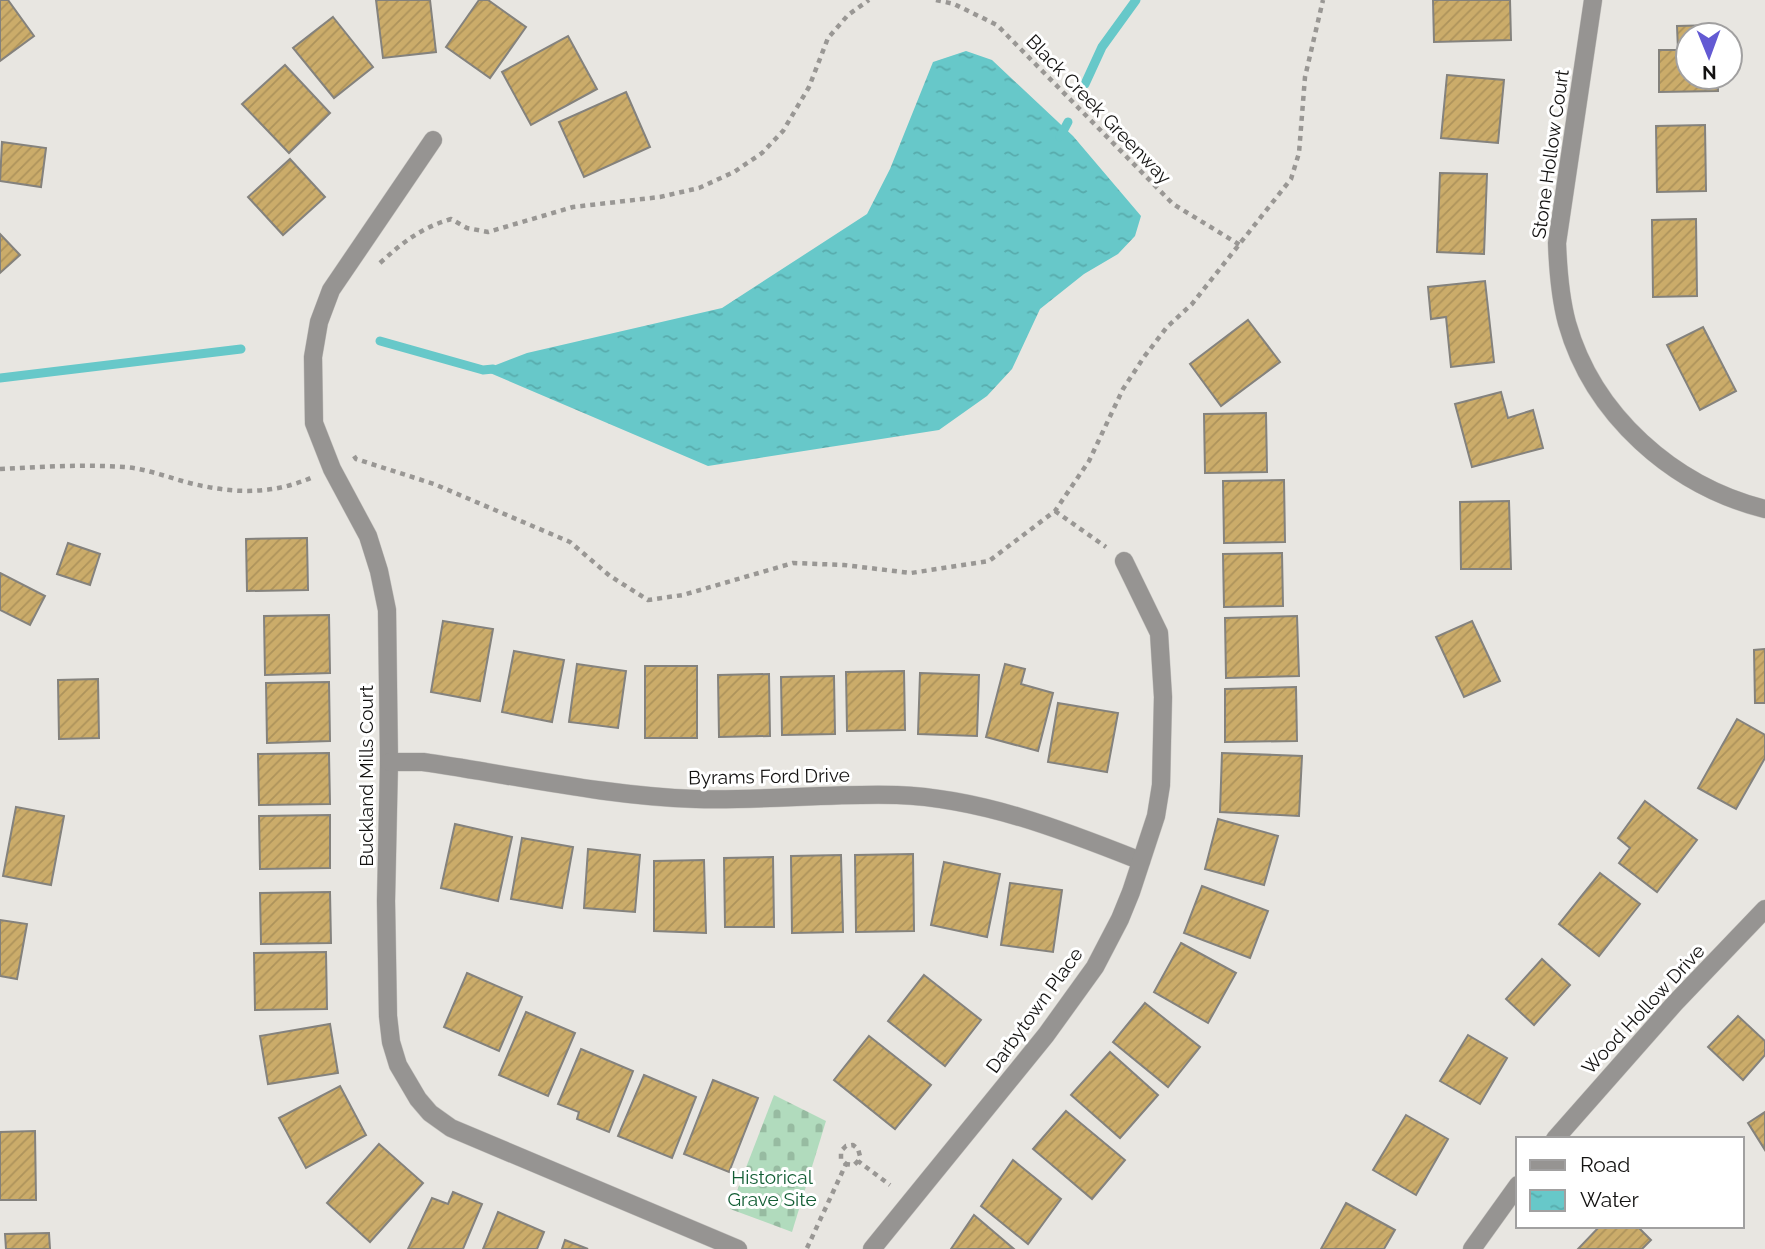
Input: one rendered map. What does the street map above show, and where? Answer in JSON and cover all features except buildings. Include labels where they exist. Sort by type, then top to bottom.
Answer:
[{"type":"street","name":"Stone Hollow Court","points":[[1592,0],[1557,243],[1559,279],[1567,323],[1587,369],[1612,411],[1632,433],[1682,474],[1712,490],[1765,509]]},
{"type":"street","name":"Buckland Mills Court","points":[[433,140],[331,290],[319,322],[313,357],[314,424],[332,469],[368,536],[387,610],[390,762],[386,901],[391,1042],[398,1065],[418,1099],[430,1113],[451,1128],[738,1249]]},
{"type":"street","name":"Darbytown Place","points":[[872,1249],[1046,1035],[1094,967],[1120,919],[1156,816],[1161,785],[1163,696],[1158,634],[1124,561]]},
{"type":"street","name":"Byrams Ford Drive","points":[[390,762],[423,762],[617,792],[683,798],[897,795],[938,799],[980,807],[1052,827],[1141,861]]},
{"type":"street","name":"Wood Hollow Drive","points":[[1557,1137],[1675,1003],[1765,909]]},
{"type":"street","points":[[1472,1249],[1516,1188]]},
{"type":"path","points":[[376,267],[399,245],[429,226],[452,219],[467,228],[488,232],[573,207],[660,197],[699,188],[733,172],[762,153],[783,131],[809,87],[828,38],[848,15],[869,0]]},
{"type":"path","name":"Black Creek Greenway","points":[[936,0],[954,4],[997,25],[1173,204],[1240,245]]},
{"type":"path","points":[[351,448],[356,459],[434,484],[570,542],[611,576],[648,600],[683,595],[793,564],[844,565],[911,573],[989,562],[1055,511],[1089,461],[1123,389],[1144,356],[1167,327],[1192,304],[1292,179],[1299,153],[1305,77],[1323,0]]},
{"type":"path","points":[[0,469],[127,467],[203,486],[243,491],[277,490],[307,480]]},
{"type":"path","points":[[1055,511],[1124,561]]},
{"type":"path","points":[[853,1145],[858,1149],[858,1161],[854,1165],[845,1164],[841,1159],[841,1151],[846,1146],[853,1145]]},
{"type":"path","points":[[858,1161],[890,1185]]},
{"type":"path","points":[[807,1248],[845,1164]]},
{"type":"green space","name":"Historical Grave Site","points":[[774,1095],[826,1121],[792,1232],[730,1209]]},
{"type":"water","points":[[966,51],[992,60],[1073,136],[1141,216],[1135,236],[1118,254],[1084,274],[1040,309],[1012,369],[987,396],[939,430],[708,466],[483,370],[527,353],[722,308],[867,214],[890,169],[933,62]]},
{"type":"waterway","points":[[1085,84],[1102,47],[1136,0]]},
{"type":"waterway","points":[[1060,137],[1068,122]]},
{"type":"waterway","points":[[380,341],[483,370],[493,369]]},
{"type":"waterway","points":[[0,378],[241,349]]}]
